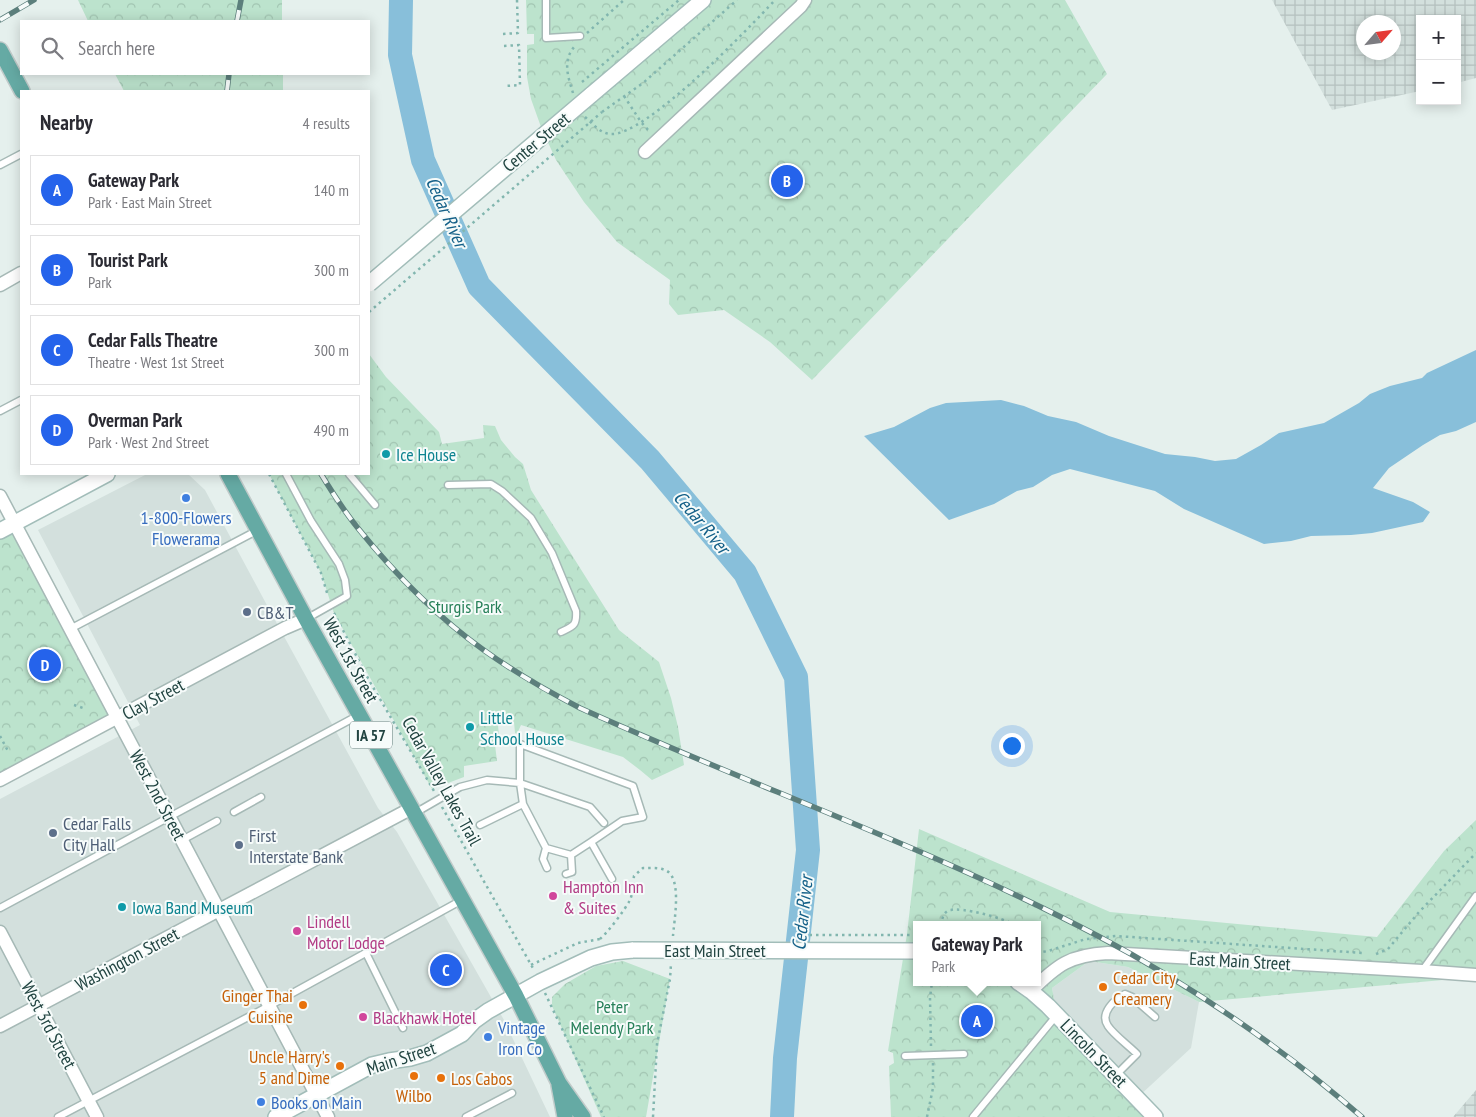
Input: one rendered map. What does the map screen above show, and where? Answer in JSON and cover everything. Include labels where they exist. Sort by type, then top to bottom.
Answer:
[{"type":"main road","name":"Center Street","points":[[370,283],[703,0]]},
{"type":"main road","points":[[0,50],[21,90]]},
{"type":"main road","points":[[0,531],[105,475]]},
{"type":"main road","name":"West 1st Street","points":[[229,475],[306,619],[516,996],[559,1083]]},
{"type":"main road","name":"Main Street","points":[[276,1117],[372,1065],[427,1053],[462,1034],[488,1011],[540,982],[591,958],[612,952],[633,950]]},
{"type":"main road","name":"East Main Street","points":[[633,950],[913,952]]},
{"type":"main road","points":[[1024,986],[1031,991]]},
{"type":"main road","name":"Lincoln Street","points":[[1031,991],[1057,1015],[1155,1117]]},
{"type":"main road","points":[[559,1083],[565,1117]]},
{"type":"main road","points":[[559,1083],[583,1117]]},
{"type":"street","points":[[645,152],[794,13],[805,0]]},
{"type":"street","points":[[0,285],[20,274]]},
{"type":"street","name":"West 2nd Street","points":[[0,496],[328,1117]]},
{"type":"street","name":"Clay Street","points":[[0,780],[285,628],[306,619]]},
{"type":"street","name":"Washington Street","points":[[0,1026],[219,910],[414,810]]},
{"type":"street","name":"West 3rd Street","points":[[0,932],[98,1117]]},
{"type":"street","name":"East Main Street","points":[[1041,980],[1049,972],[1062,964],[1090,954],[1108,953],[1476,975]]},
{"type":"street","name":"East Main Street","points":[[1031,991],[1036,986]]},
{"type":"lane","points":[[546,0],[543,38],[582,37]]},
{"type":"lane","points":[[0,166],[20,155]]},
{"type":"lane","points":[[0,411],[20,401]]},
{"type":"lane","points":[[287,475],[311,521],[339,564],[345,580],[347,596],[306,619]]},
{"type":"lane","points":[[349,475],[375,505]]},
{"type":"lane","points":[[448,485],[491,484],[502,491],[531,518],[552,553],[576,612],[577,620],[573,626],[561,632]]},
{"type":"lane","points":[[70,629],[258,530]]},
{"type":"lane","points":[[0,908],[360,714]]},
{"type":"lane","points":[[546,848],[571,855],[622,821],[643,817],[633,786],[520,744],[520,783],[523,804],[546,848],[543,859],[547,868]]},
{"type":"lane","points":[[414,810],[438,800],[460,787],[487,780],[520,783],[590,807],[604,823]]},
{"type":"lane","points":[[234,812],[261,797]]},
{"type":"lane","points":[[480,825],[523,804]]},
{"type":"lane","points":[[182,840],[217,821]]},
{"type":"lane","points":[[591,842],[612,879]]},
{"type":"lane","points":[[566,874],[572,872],[571,855]]},
{"type":"lane","points":[[1422,971],[1476,896]]},
{"type":"lane","points":[[58,1117],[269,1006],[463,899]]},
{"type":"lane","points":[[366,953],[403,1028]]},
{"type":"lane","points":[[1116,1076],[1137,1054],[1107,1025],[1105,1018],[1108,1008],[1125,994],[1132,997],[1155,1017]]},
{"type":"lane","points":[[973,1117],[1057,1015]]},
{"type":"lane","points":[[905,1056],[964,1054]]},
{"type":"lane","points":[[466,1117],[512,1093]]},
{"type":"path","points":[[503,34],[518,33],[517,0]]},
{"type":"path","points":[[573,94],[566,72],[572,49],[582,37],[624,0]]},
{"type":"path","points":[[582,82],[679,0]]},
{"type":"path","points":[[370,311],[602,112],[643,82],[737,0]]},
{"type":"path","points":[[584,116],[600,131],[611,134],[628,131],[689,84],[726,52],[775,0]]},
{"type":"path","points":[[504,46],[518,45],[520,85],[505,86]]},
{"type":"path","points":[[624,96],[653,136]]},
{"type":"path","name":"Cedar Valley Lakes Trail","points":[[270,475],[321,573],[334,613],[370,682],[532,965],[604,1117]]},
{"type":"path","points":[[74,705],[82,708]]},
{"type":"path","points":[[0,736],[9,753]]},
{"type":"path","points":[[1041,952],[1086,939],[1116,936],[1377,954],[1388,949],[1419,912],[1476,853]]},
{"type":"path","points":[[941,921],[944,914],[950,910],[959,909],[999,917],[1009,921]]},
{"type":"path","points":[[532,965],[578,943],[600,939]]},
{"type":"shaded area","points":[[1272,0],[1476,0],[1476,78],[1461,82],[1461,15],[1416,15],[1416,92],[1332,110]]},
{"type":"shaded area","points":[[145,475],[189,475],[205,490],[378,808],[397,832],[504,1020],[550,1117],[0,1117],[0,799],[140,725],[38,530]]},
{"type":"shaded area","points":[[1089,961],[1128,967],[1199,1002],[1191,1048],[1137,1098],[1057,1015],[1052,988]]},
{"type":"shaded area","points":[[1476,1090],[1476,1117],[1453,1117]]},
{"type":"green space","points":[[78,0],[282,0],[282,20],[88,20]]},
{"type":"green space","points":[[526,0],[1065,0],[1107,74],[812,380],[770,342],[724,310],[678,315],[669,304],[670,280],[617,242],[584,202],[556,160],[531,99],[527,77],[527,45],[534,44],[534,34],[527,34]]},
{"type":"green space","points":[[116,75],[283,75],[283,90],[123,90]]},
{"type":"green space","name":"Sturgis Park","points":[[370,355],[386,377],[439,432],[442,444],[484,438],[483,425],[495,426],[501,440],[523,464],[531,490],[619,630],[659,662],[671,698],[684,765],[652,780],[623,757],[521,725],[517,734],[515,733],[514,722],[498,725],[499,736],[494,737],[497,761],[464,766],[464,777],[432,789],[334,613],[321,573],[270,475],[370,475]]},
{"type":"green space","points":[[14,523],[117,718],[0,780],[0,531]]},
{"type":"green space","points":[[1476,820],[1476,977],[1199,1002],[1128,967],[1089,961],[1052,988],[1057,1015],[1155,1117],[891,1117],[889,1066],[894,1063],[893,1053],[888,1051],[907,934],[919,829],[1110,912],[1377,937],[1444,851]]},
{"type":"green space","name":"Peter Melendy Park","points":[[623,961],[670,979],[646,1117],[601,1117],[552,1006],[552,997],[565,984],[596,966]]},
{"type":"water","points":[[1476,350],[1476,422],[1456,431],[1440,435],[1423,445],[1389,468],[1373,488],[1413,502],[1430,512],[1423,522],[1372,533],[1311,536],[1291,541],[1264,544],[1184,509],[1155,491],[1070,469],[1052,475],[1033,487],[1017,491],[994,504],[949,520],[864,436],[894,427],[930,408],[946,403],[1001,400],[1024,406],[1048,416],[1076,422],[1109,436],[1165,454],[1215,461],[1236,459],[1279,433],[1324,423],[1359,403],[1370,394],[1390,386],[1422,378],[1427,373]]},
{"type":"waterway","name":"Cedar River","points":[[401,0],[400,55],[423,160],[479,286],[650,460],[745,573],[796,677],[808,850],[785,1058],[782,1117]]},
{"type":"railway","points":[[0,20],[34,0]]},
{"type":"railway","points":[[237,20],[241,0]]},
{"type":"railway","points":[[227,90],[229,75]]},
{"type":"railway","points":[[322,475],[357,527],[417,594],[467,638],[520,674],[580,708],[971,874],[1098,936],[1167,975],[1235,1019],[1301,1067],[1362,1117]]},
{"type":"place","name":"Tourist Park","points":[[787,181]]},
{"type":"place","name":"Ice House","points":[[386,454]]},
{"type":"place","name":"1-800-Flowers Flowerama","points":[[186,498]]},
{"type":"place","name":"CB&T","points":[[247,612]]},
{"type":"place","name":"Overman Park","points":[[45,665]]},
{"type":"place","name":"Little School House","points":[[470,727]]},
{"type":"place","name":"Cedar Falls City Hall","points":[[53,833]]},
{"type":"place","name":"First Interstate Bank","points":[[239,845]]},
{"type":"place","name":"Hampton Inn & Suites","points":[[553,896]]},
{"type":"place","name":"Iowa Band Museum","points":[[122,907]]},
{"type":"place","name":"Lindell Motor Lodge","points":[[297,931]]},
{"type":"place","name":"Cedar Falls Theatre","points":[[446,970]]},
{"type":"place","name":"Cedar City Creamery","points":[[1103,987]]},
{"type":"place","name":"Ginger Thai Cuisine","points":[[303,1005]]},
{"type":"place","name":"Blackhawk Hotel","points":[[363,1017]]},
{"type":"place","name":"Gateway Park","points":[[977,1021]]},
{"type":"place","name":"Vintage Iron Co","points":[[488,1037]]},
{"type":"place","name":"Uncle Harry's 5 and Dime","points":[[340,1066]]},
{"type":"place","name":"Wilbo","points":[[414,1076]]},
{"type":"place","name":"Los Cabos","points":[[441,1078]]},
{"type":"place","name":"Books on Main","points":[[261,1102]]}]
